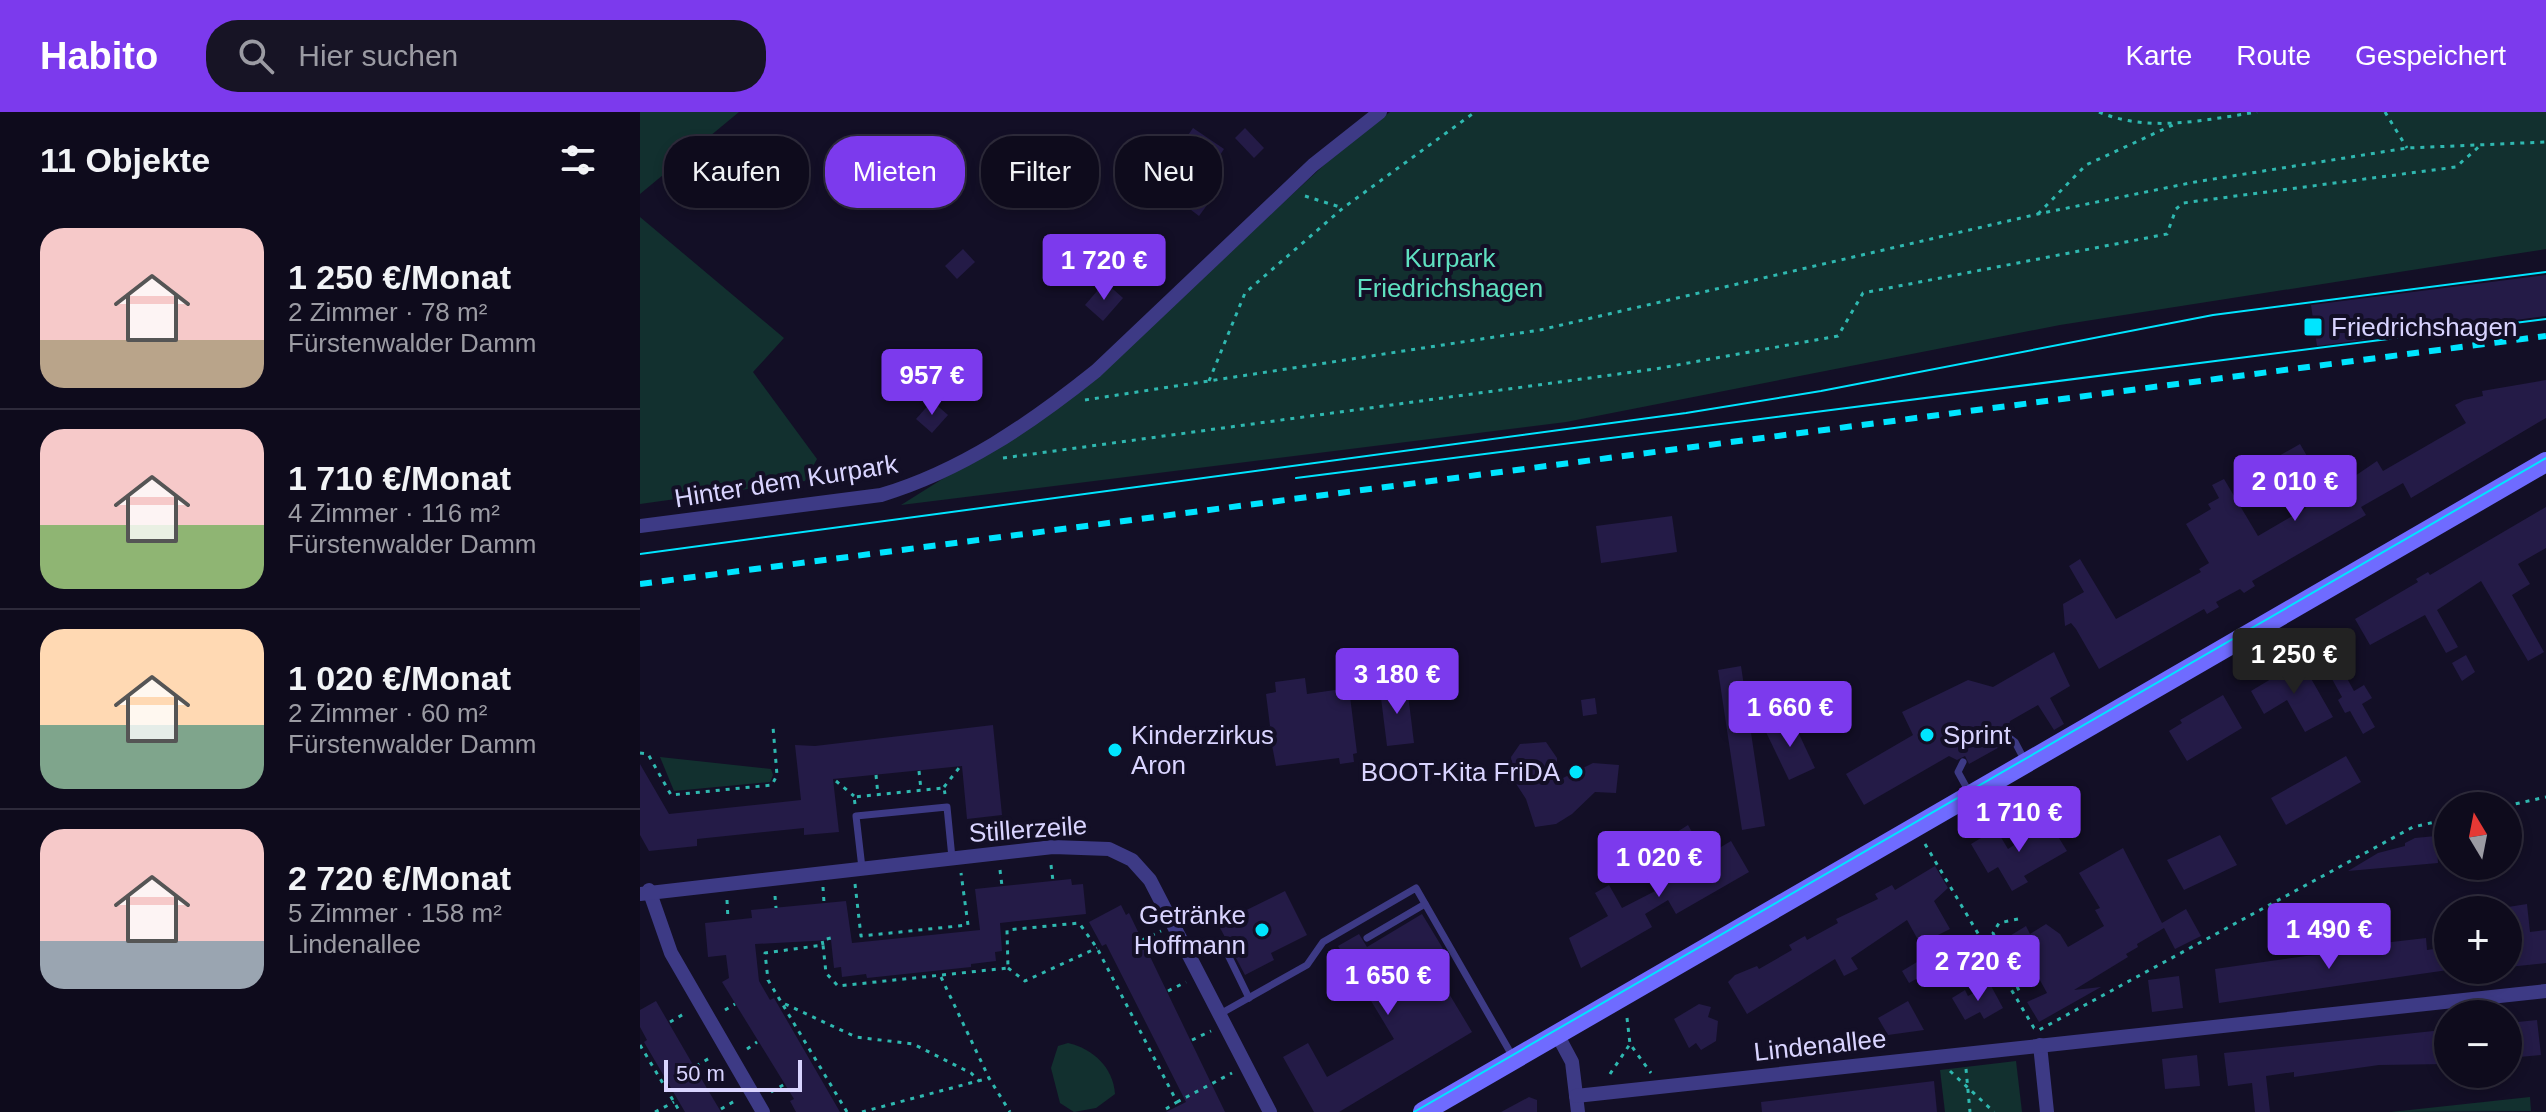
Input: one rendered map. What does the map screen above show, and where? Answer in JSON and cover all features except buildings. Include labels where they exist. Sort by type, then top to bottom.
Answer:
[{"type":"main road","points":[[1423,1112],[2546,462]]},
{"type":"street","name":"Hinter dem Kurpark","points":[[640,526],[881,495],[919,484],[963,464],[1057,402],[1096,371],[1286,190],[1380,112]]},
{"type":"street","name":"Stillerzeile","points":[[644,892],[1076,846],[1109,849],[1132,860],[1161,897],[1270,1112]]},
{"type":"street","points":[[644,892],[671,953],[763,1112]]},
{"type":"street","name":"Lindenallee","points":[[1576,1096],[2546,991]]},
{"type":"street","points":[[1557,1034],[1572,1062],[1578,1112]]},
{"type":"street","points":[[2040,1045],[2047,1112]]},
{"type":"lane","points":[[2007,736],[2015,742],[2026,763]]},
{"type":"lane","points":[[1963,762],[1958,772],[1971,795]]},
{"type":"lane","points":[[857,868],[856,816],[947,807],[955,858]]},
{"type":"lane","points":[[1220,1014],[1307,965],[1323,942],[1416,888],[1514,1059]]},
{"type":"lane","points":[[1367,938],[1425,904]]},
{"type":"lane","points":[[1228,955],[1249,998]]},
{"type":"path","points":[[1209,383],[1245,293],[1343,208],[1475,112]]},
{"type":"path","points":[[2099,112],[2114,118],[2175,124],[2257,112]]},
{"type":"path","points":[[2385,112],[2407,148]]},
{"type":"path","points":[[2038,214],[2086,165],[2175,124]]},
{"type":"path","points":[[1057,402],[1209,383],[1540,330],[2038,214],[2195,182],[2407,148],[2546,142]]},
{"type":"path","points":[[994,459],[1655,369],[1838,336],[1863,293],[2167,234],[2176,209],[2183,203],[2456,167],[2482,144]]},
{"type":"path","points":[[1286,190],[1343,208]]},
{"type":"path","points":[[640,753],[648,754],[671,795],[772,785],[777,775],[773,727]]},
{"type":"path","points":[[947,807],[944,788],[959,768]]},
{"type":"path","points":[[919,771],[921,790]]},
{"type":"path","points":[[876,775],[878,795]]},
{"type":"path","points":[[836,781],[854,793],[856,816]]},
{"type":"path","points":[[854,797],[944,788]]},
{"type":"path","points":[[2522,802],[2546,797]]},
{"type":"path","points":[[1915,827],[2034,1028],[2039,1030],[2413,827],[2434,822]]},
{"type":"path","points":[[857,868],[861,936],[968,925],[955,858]]},
{"type":"path","points":[[2018,919],[1999,923],[1993,933],[2020,993]]},
{"type":"path","points":[[1008,968],[1007,930],[1079,923],[1097,948],[1177,1102]]},
{"type":"path","points":[[828,938],[822,940],[826,973],[838,986],[1008,968],[1025,981],[1097,948]]},
{"type":"path","points":[[823,945],[765,953],[768,980],[847,1112]]},
{"type":"path","points":[[940,975],[989,1078],[1010,1112]]},
{"type":"path","points":[[782,1003],[856,1037],[913,1044],[971,1073],[979,1081]]},
{"type":"path","points":[[670,1022],[700,1004]]},
{"type":"path","points":[[1627,1018],[1630,1044],[1652,1075]]},
{"type":"path","points":[[1605,1081],[1630,1044]]},
{"type":"path","points":[[640,1045],[680,1112]]},
{"type":"path","points":[[1964,1054],[1970,1112]]},
{"type":"path","points":[[1945,1056],[1948,1069],[1994,1112]]},
{"type":"path","points":[[1161,1112],[1246,1066]]},
{"type":"path","points":[[862,1112],[989,1078]]},
{"type":"path","points":[[655,1112],[674,1102]]},
{"type":"green space","points":[[640,112],[739,112],[710,136],[664,136],[664,174],[640,194]]},
{"type":"green space","name":"Kurpark Friedrichshagen","points":[[1390,112],[2546,112],[2546,249],[2060,325],[1566,422],[901,505],[1070,399],[1348,143]]},
{"type":"green space","points":[[640,217],[784,338],[753,372],[817,459],[805,481],[640,504]]},
{"type":"green space","points":[[660,757],[771,769],[773,775],[770,782],[674,791]]},
{"type":"green space","points":[[1068,1043],[1093,1055],[1110,1075],[1115,1094],[1096,1108],[1074,1112],[1060,1103],[1051,1068],[1058,1046]]},
{"type":"green space","points":[[2016,1061],[2022,1112],[1945,1112],[1940,1070]]},
{"type":"green space","points":[[2530,1097],[2531,1111],[2391,1112]]},
{"type":"tram line","points":[[640,554],[1686,413],[1821,391],[2213,315],[2546,272]]},
{"type":"tram line","points":[[1296,478],[2546,319]]},
{"type":"tram line","points":[[1414,1112],[2546,458]]},
{"type":"railway","points":[[640,584],[2546,336]]},
{"type":"place","name":"Friedrichshagen","points":[[2313,327]]},
{"type":"place","name":"Sprint","points":[[1927,735]]},
{"type":"place","name":"Kinderzirkus Aron","points":[[1115,750]]},
{"type":"place","name":"BOOT-Kita FriDA","points":[[1576,772]]},
{"type":"place","name":"Getränke Hoffmann","points":[[1262,930]]}]
